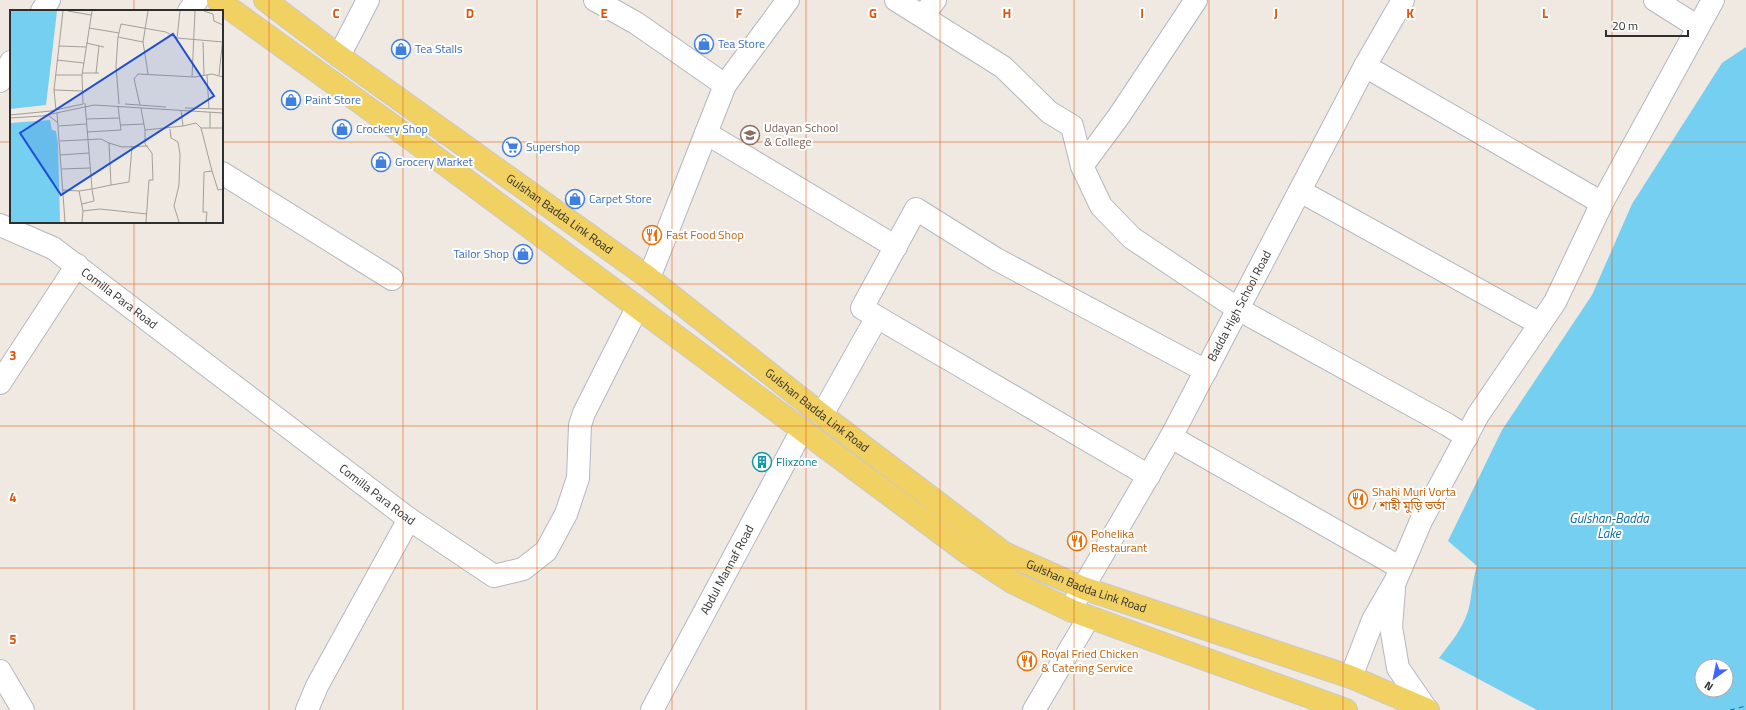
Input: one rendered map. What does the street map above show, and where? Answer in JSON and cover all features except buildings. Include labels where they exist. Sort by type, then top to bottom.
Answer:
[{"type":"main road","name":"Gulshan Badda Link Road","points":[[218,0],[411,139],[969,554],[1012,582],[1079,613],[1342,709]]},
{"type":"main road","name":"Gulshan Badda Link Road","points":[[265,0],[339,56],[649,278],[822,415],[1004,553],[1083,588],[1351,677],[1428,710]]},
{"type":"street","points":[[43,10],[49,0]]},
{"type":"street","points":[[190,10],[197,0]]},
{"type":"street","points":[[339,56],[368,0]]},
{"type":"street","points":[[596,0],[636,23],[725,85]]},
{"type":"street","points":[[649,278],[725,85],[788,0]]},
{"type":"street","points":[[896,0],[929,8],[1003,67],[1049,112],[1072,126],[1082,166],[1101,206],[1132,238],[1238,309],[1448,425],[1467,437]]},
{"type":"street","points":[[1082,166],[1118,116],[1196,0]]},
{"type":"street","name":"Badda High School Road","points":[[1034,710],[1079,613],[1083,588],[1171,437],[1365,66],[1403,0]]},
{"type":"street","points":[[1655,0],[1698,27]]},
{"type":"street","points":[[1351,677],[1373,620],[1398,575],[1421,521],[1478,415],[1555,302],[1602,203],[1713,0]]},
{"type":"street","points":[[1365,66],[1602,203]]},
{"type":"street","points":[[706,133],[896,247]]},
{"type":"street","points":[[223,174],[392,278]]},
{"type":"street","points":[[1300,191],[1540,324]]},
{"type":"street","points":[[1148,476],[862,308],[916,209],[996,259],[1206,371]]},
{"type":"street","name":"Comilla Para Road","points":[[0,225],[53,248],[77,265],[409,519],[494,576],[523,569],[546,551],[566,514],[578,478],[580,425],[584,413],[638,308]]},
{"type":"street","points":[[0,383],[77,265]]},
{"type":"street","points":[[822,415],[877,317]]},
{"type":"street","name":"Abdul Mannaf Road","points":[[652,710],[802,430]]},
{"type":"street","points":[[1171,437],[1398,575]]},
{"type":"street","points":[[307,710],[317,686],[409,519]]},
{"type":"street","points":[[1398,575],[1391,627],[1398,668],[1428,710]]},
{"type":"street","points":[[0,671],[22,710]]},
{"type":"water","name":"Gulshan-Badda Lake","points":[[1746,47],[1746,710],[1537,710],[1439,658],[1462,626],[1470,603],[1477,566],[1448,541],[1502,430],[1592,295],[1632,204],[1722,63]]},
{"type":"ferry route","points":[[1730,710],[1746,706]]},
{"type":"place","name":"Tea Store","points":[[704,44]]},
{"type":"place","name":"Tea Stalls","points":[[401,49]]},
{"type":"place","name":"Paint Store","points":[[291,100]]},
{"type":"place","name":"Crockery Shop","points":[[342,129]]},
{"type":"place","name":"Udayan School & College","points":[[750,135]]},
{"type":"place","name":"Supershop","points":[[512,147]]},
{"type":"place","name":"Grocery Market","points":[[381,162]]},
{"type":"place","name":"Carpet Store","points":[[575,199]]},
{"type":"place","name":"Fast Food Shop","points":[[652,235]]},
{"type":"place","name":"Tailor Shop","points":[[523,254]]},
{"type":"place","name":"Flixzone","points":[[762,462]]},
{"type":"place","name":"Shahi Muri Vorta / শাহী মুড়ি ভর্তা","points":[[1358,499]]},
{"type":"place","name":"Pohelika Restaurant","points":[[1077,541]]},
{"type":"place","name":"Royal Fried Chicken & Catering Service","points":[[1027,661]]}]
